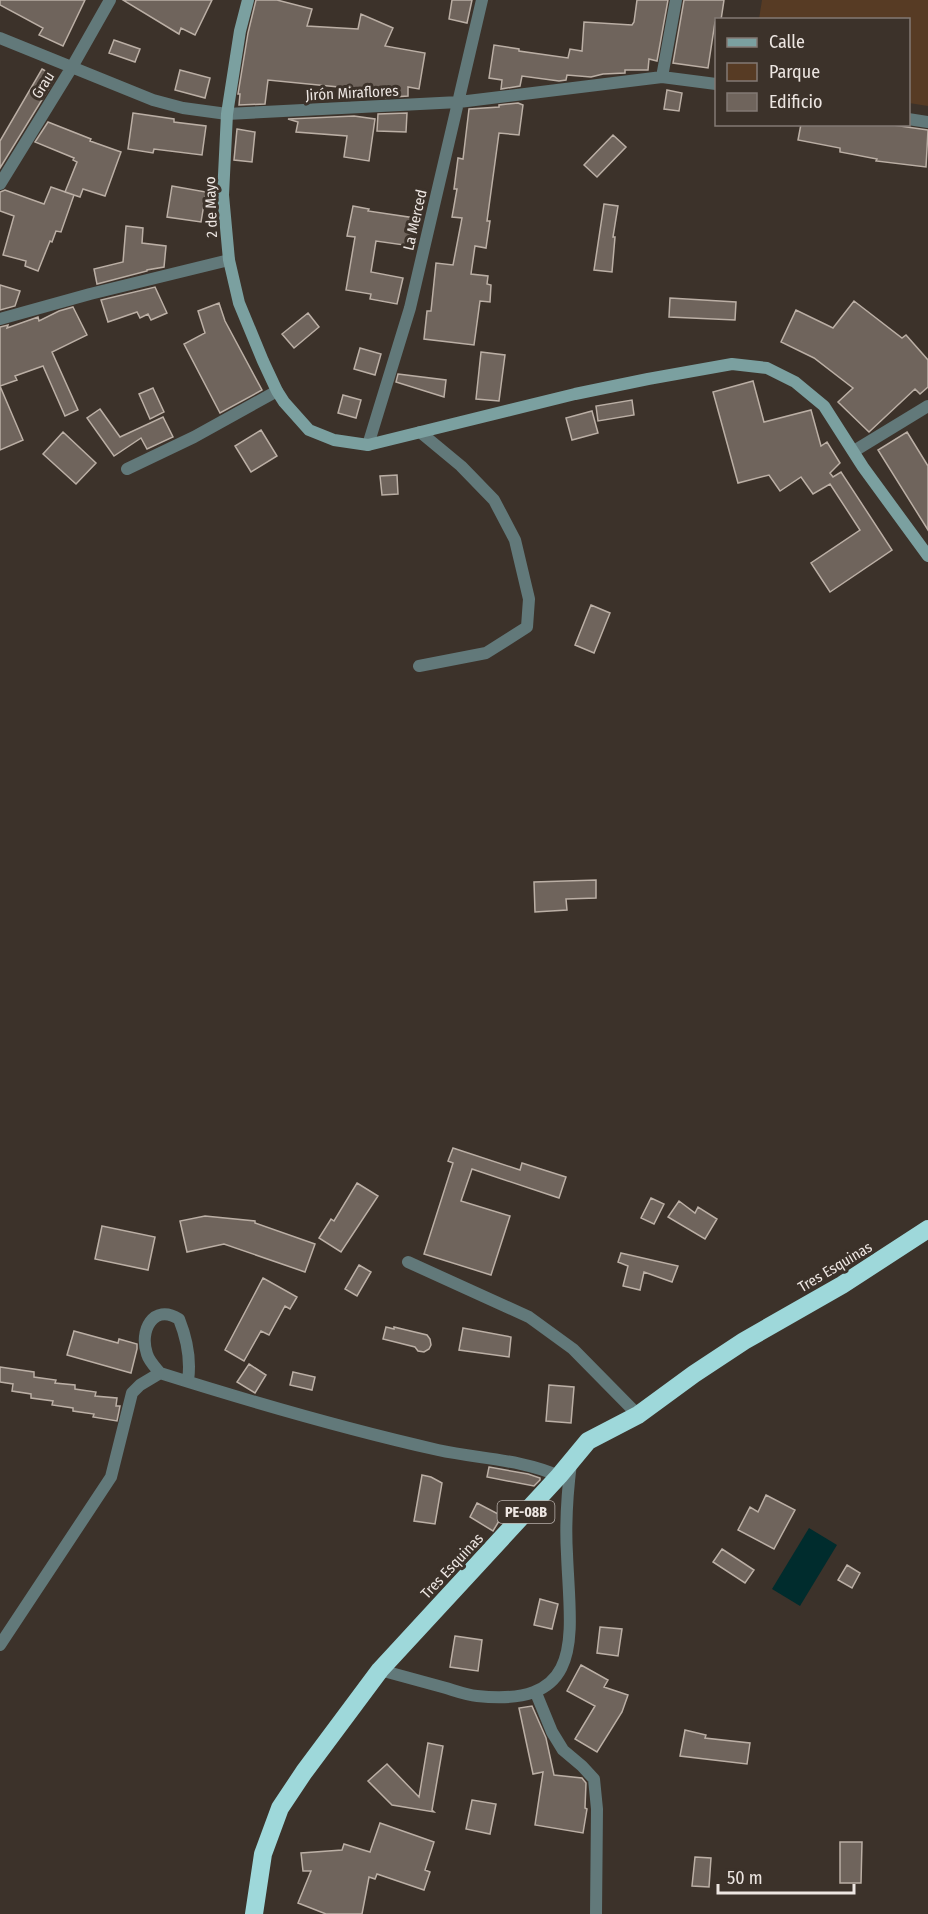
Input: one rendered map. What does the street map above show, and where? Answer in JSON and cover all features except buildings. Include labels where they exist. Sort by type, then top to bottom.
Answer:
[{"type":"highway","name":"Tres Esquinas","points":[[254,1914],[263,1854],[280,1808],[304,1772],[380,1670],[565,1469],[588,1441],[638,1415],[744,1341],[842,1285],[928,1229]]},
{"type":"main road","name":"2 de Mayo","points":[[248,0],[240,31],[227,114],[223,195],[228,260],[239,303],[277,391],[309,430],[334,440],[368,445]]},
{"type":"main road","points":[[368,445],[575,394],[648,379],[732,364],[767,368],[795,382],[824,406],[863,467],[928,556]]},
{"type":"street","name":"Grau","points":[[0,184],[110,0]]},
{"type":"street","name":"La Merced","points":[[368,445],[410,308],[482,0]]},
{"type":"street","points":[[662,77],[676,0]]},
{"type":"street","name":"Jirón Miraflores","points":[[0,38],[153,100],[183,108],[227,114],[459,102],[662,77],[715,84]]},
{"type":"street","points":[[910,119],[928,122]]},
{"type":"street","points":[[0,319],[228,260]]},
{"type":"street","points":[[127,469],[194,437],[277,391]]},
{"type":"street","points":[[854,451],[928,406]]},
{"type":"street","points":[[419,666],[486,653],[527,627],[529,599],[515,540],[494,500],[461,466],[420,432]]},
{"type":"street","points":[[408,1262],[529,1317],[573,1349],[638,1415]]},
{"type":"street","points":[[188,1381],[187,1338],[179,1319],[160,1314],[151,1320],[145,1333],[146,1353],[160,1373],[254,1403],[418,1445],[540,1468],[565,1469],[570,1630],[566,1662],[549,1684],[536,1693],[517,1698],[475,1696],[380,1670]]},
{"type":"street","points":[[0,1645],[111,1477],[132,1393],[140,1385],[160,1373]]},
{"type":"street","points":[[536,1693],[552,1732],[563,1750],[594,1779],[597,1809],[596,1914]]},
{"type":"green space","points":[[762,0],[928,0],[928,106],[910,103],[910,18],[759,18]]},
{"type":"water","points":[[809,1528],[837,1545],[800,1606],[772,1589]]}]
